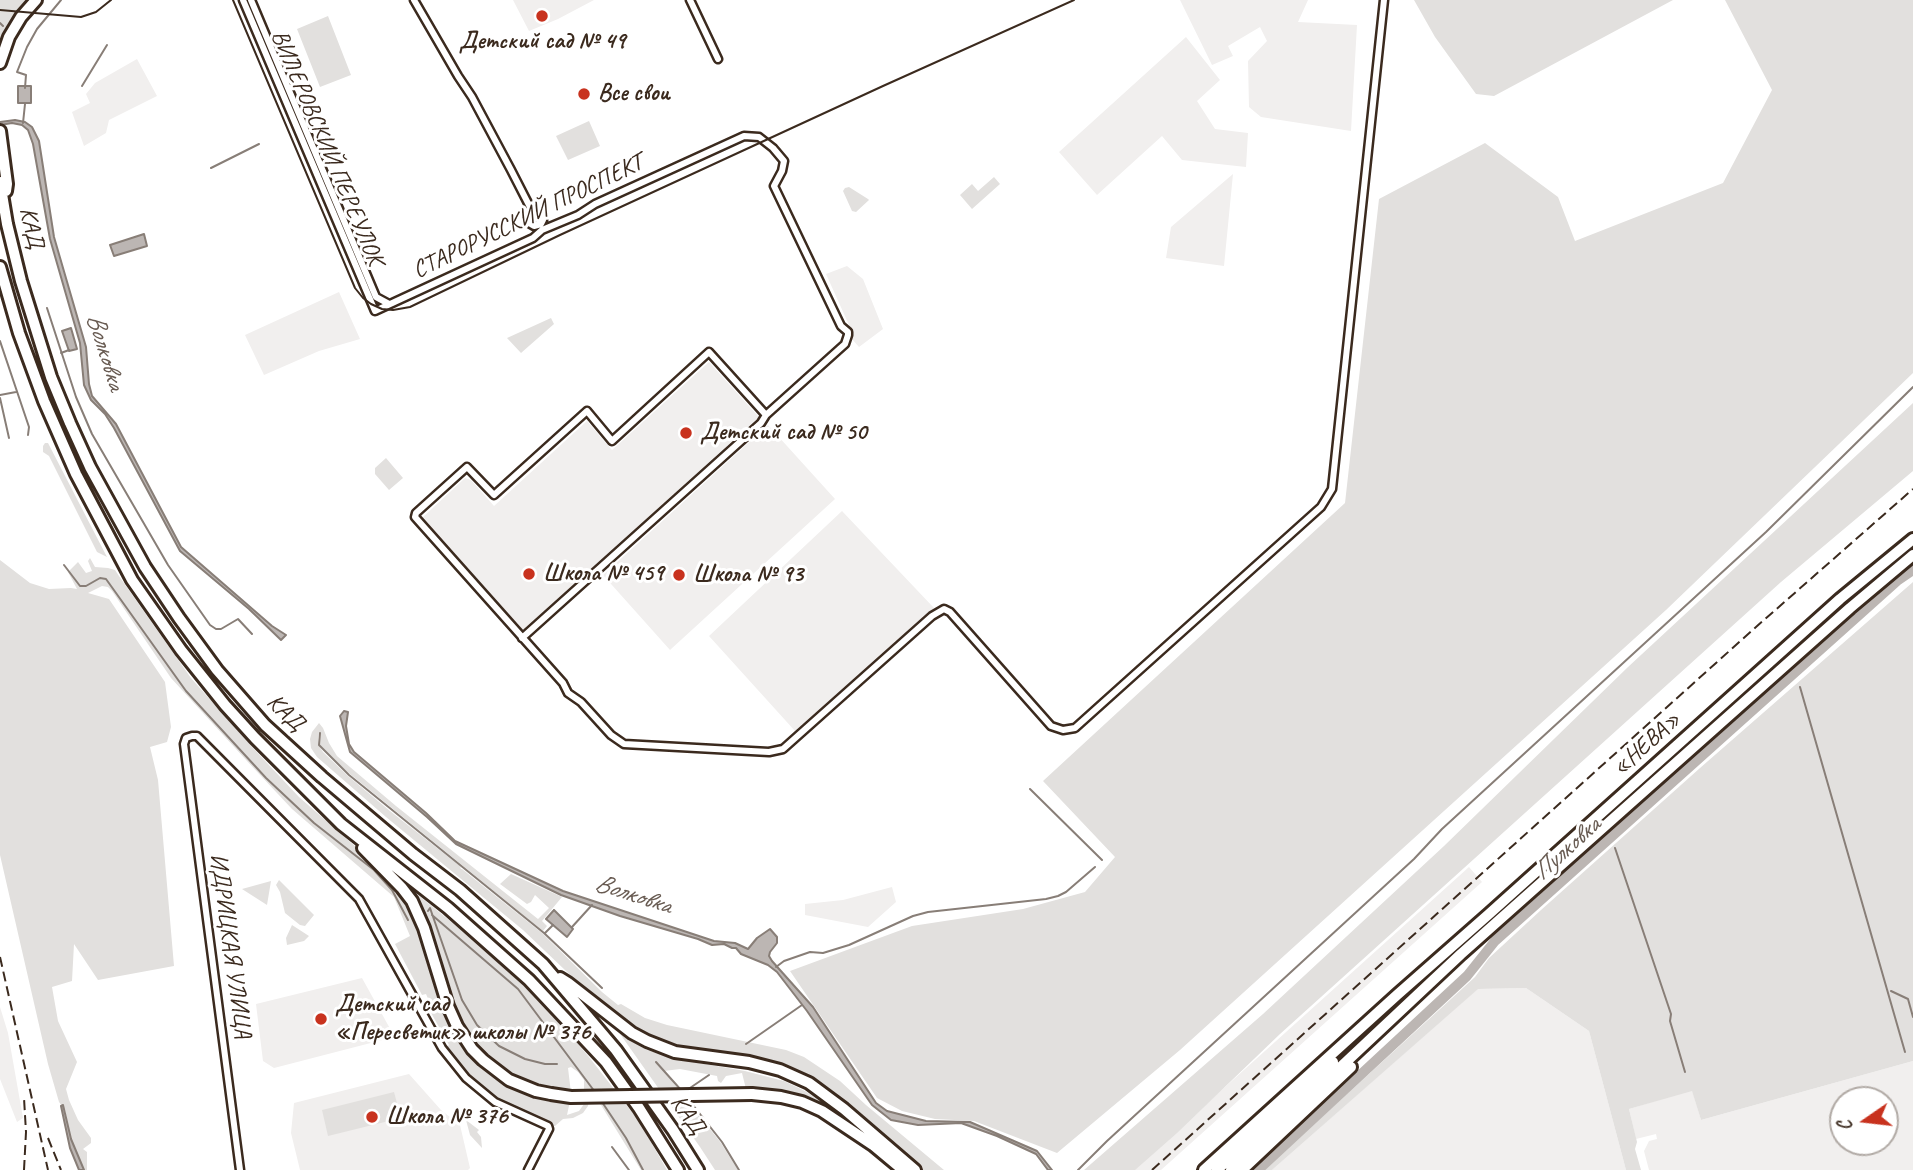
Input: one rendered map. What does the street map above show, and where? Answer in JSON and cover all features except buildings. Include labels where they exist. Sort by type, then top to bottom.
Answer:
[{"type":"highway","points":[[0,63],[9,37],[36,0]]},
{"type":"highway","points":[[1,135],[7,184],[3,200]]},
{"type":"highway","name":"КАД","points":[[0,182],[13,250],[32,318],[70,424],[90,467],[145,568],[179,618],[217,670],[265,725],[322,778],[460,890],[553,975],[616,1050],[698,1170]]},
{"type":"highway","name":"КАД","points":[[0,267],[19,333],[55,429],[76,474],[132,580],[181,650],[255,738],[341,824],[448,908],[529,980],[606,1062],[678,1170]]},
{"type":"highway","name":"«НЕВА»","points":[[1204,1170],[1840,598],[1913,539]]},
{"type":"highway","name":"«НЕВА»","points":[[1231,1170],[1420,992],[1850,608],[1913,555]]},
{"type":"highway","points":[[341,824],[412,901],[424,928],[448,1006],[457,1026],[482,1060],[509,1080],[536,1091],[571,1097],[752,1094],[781,1097],[822,1111],[873,1145],[903,1170]]},
{"type":"highway","name":"«НЕВА»","points":[[1242,1170],[1464,958],[1497,923]]},
{"type":"highway","points":[[553,975],[647,1041],[675,1052],[749,1062],[772,1068],[808,1083],[844,1109],[915,1170]]},
{"type":"highway","name":"«НЕВА»","points":[[1217,1170],[1292,1102],[1400,998],[1411,984]]},
{"type":"street","name":"ВИЛЕРОВСКИЙ ПЕРЕУЛОК","points":[[243,0],[375,311]]},
{"type":"street","name":"ВИЛЕРОВСКИЙ ПЕРЕУЛОК","points":[[251,0],[376,297],[389,304]]},
{"type":"street","points":[[414,0],[496,140],[531,211]]},
{"type":"street","points":[[691,0],[718,59]]},
{"type":"street","points":[[522,638],[761,423],[766,415],[709,352],[612,441],[587,411],[494,495],[467,467],[416,513],[415,517],[522,638],[563,683],[568,694],[581,702],[611,735],[621,742],[632,745],[775,752],[788,745],[936,612],[944,610],[950,612],[1051,726],[1063,730],[1075,727],[1321,507],[1332,489],[1384,0]]},
{"type":"street","name":"СТАРОРУССКИЙ ПРОСПЕКТ","points":[[375,311],[533,238],[540,228],[578,215],[595,204],[698,156],[744,136],[759,137],[783,159],[784,165],[775,186],[841,326],[848,335],[842,348],[766,415]]},
{"type":"street","points":[[538,210],[543,215],[540,228],[528,220],[531,211],[538,210]]},
{"type":"street","name":"ИДРИЦКАЯ УЛИЦА","points":[[240,1170],[184,744],[186,738],[197,736],[359,899],[452,1063],[474,1086],[495,1102],[548,1126],[549,1129],[528,1170]]},
{"type":"shaded area","points":[[0,0],[33,0],[0,55]]},
{"type":"shaded area","name":"Детский сад № 49","points":[[513,0],[594,0],[529,31]]},
{"type":"shaded area","points":[[1180,0],[1308,0],[1298,22],[1357,25],[1351,131],[1261,117],[1249,107],[1248,61],[1267,41],[1260,27],[1228,46],[1233,56],[1212,65]]},
{"type":"shaded area","points":[[1414,0],[1673,0],[1494,96],[1476,94],[1435,37]]},
{"type":"shaded area","points":[[1725,0],[1913,0],[1913,373],[1666,610],[1180,1050],[1057,1153],[974,1121],[935,1119],[902,1111],[877,1098],[790,971],[912,926],[1023,909],[1085,892],[1115,857],[1043,781],[1345,503],[1379,199],[1485,143],[1558,197],[1575,241],[1723,183],[1772,90]]},
{"type":"shaded area","points":[[328,16],[351,75],[320,87],[297,29]]},
{"type":"shaded area","points":[[1186,37],[1220,80],[1197,101],[1215,129],[1248,133],[1246,167],[1182,160],[1162,136],[1097,195],[1059,152]]},
{"type":"shaded area","points":[[137,59],[157,96],[109,120],[106,133],[84,146],[72,112],[90,103],[86,94],[95,83]]},
{"type":"shaded area","points":[[18,86],[31,86],[31,103],[18,103]]},
{"type":"shaded area","points":[[15,120],[32,127],[39,141],[54,237],[86,347],[92,396],[116,424],[181,547],[286,635],[281,640],[249,609],[180,551],[114,428],[91,400],[84,385],[80,343],[50,239],[33,144],[28,130],[22,125],[0,125],[0,122]]},
{"type":"shaded area","points":[[589,121],[600,146],[568,160],[556,136]]},
{"type":"shaded area","points":[[1233,174],[1224,266],[1166,258],[1171,227]]},
{"type":"shaded area","points":[[994,177],[1000,184],[972,209],[960,195],[972,184],[978,191]]},
{"type":"shaded area","points":[[849,187],[869,200],[856,212],[852,211],[843,191]]},
{"type":"shaded area","points":[[144,234],[147,246],[114,256],[110,245]]},
{"type":"shaded area","points":[[847,266],[863,279],[883,329],[859,347],[851,338],[849,325],[826,274]]},
{"type":"shaded area","points":[[339,292],[360,339],[319,351],[264,375],[245,335]]},
{"type":"shaded area","points":[[551,318],[554,324],[521,353],[507,338]]},
{"type":"shaded area","points":[[71,328],[77,349],[69,351],[62,331]]},
{"type":"shaded area","name":"Школа № 459","points":[[709,362],[759,417],[523,630],[422,518],[465,478],[471,480],[494,506],[587,421],[612,450]]},
{"type":"shaded area","points":[[1913,403],[1913,471],[1781,582],[1280,1034],[1135,1170],[1084,1170],[1263,1014],[1444,846],[1628,667]]},
{"type":"shaded area","points":[[768,425],[835,499],[670,650],[603,575]]},
{"type":"shaded area","points":[[45,443],[48,443],[107,557],[97,552],[49,456],[43,452]]},
{"type":"shaded area","points":[[386,458],[403,478],[389,490],[375,474],[375,468]]},
{"type":"shaded area","points":[[842,511],[934,608],[795,731],[709,636]]},
{"type":"shaded area","points":[[90,558],[95,567],[115,570],[191,678],[253,748],[299,797],[381,869],[402,893],[421,928],[448,1018],[459,1039],[482,1067],[517,1089],[543,1098],[570,1101],[567,1115],[579,1111],[584,1104],[584,1080],[571,1067],[568,1068],[571,1093],[550,1091],[512,1078],[485,1059],[459,1025],[408,887],[475,941],[561,1024],[639,1121],[667,1170],[641,1170],[601,1105],[590,1093],[588,1106],[583,1113],[563,1119],[555,1126],[497,1100],[467,1076],[445,1049],[449,1045],[430,1011],[432,1008],[426,994],[422,995],[395,944],[410,936],[394,897],[292,809],[171,678],[112,591],[102,586],[88,593],[109,599],[165,682],[171,727],[167,742],[150,747],[158,780],[174,966],[98,980],[74,944],[72,981],[52,987],[58,1021],[77,1062],[66,1089],[78,1120],[91,1138],[91,1143],[83,1149],[87,1152],[87,1170],[84,1170],[71,1139],[65,1110],[59,1102],[48,1064],[0,855],[0,560],[30,583],[49,589],[77,589],[68,572],[78,562],[86,573],[92,571],[88,561]]},
{"type":"shaded area","points":[[1913,582],[1913,1061],[1701,1120],[1692,1091],[1629,1109],[1641,1170],[1626,1170],[1589,1031],[1526,988],[1478,989],[1272,1170],[1264,1170],[1475,977],[1489,958],[1541,910]]},
{"type":"shaded area","points":[[344,711],[348,712],[346,726],[349,744],[354,752],[455,841],[563,891],[714,941],[735,943],[748,949],[770,929],[777,937],[777,943],[769,956],[772,961],[813,1007],[876,1103],[887,1111],[926,1121],[970,1122],[1037,1151],[1052,1170],[1048,1170],[1036,1154],[961,1123],[918,1125],[891,1120],[872,1105],[807,1011],[777,972],[768,965],[741,954],[736,948],[724,944],[712,945],[561,895],[456,844],[350,752],[340,716]]},
{"type":"shaded area","points":[[319,723],[337,756],[538,919],[549,908],[535,895],[527,904],[500,884],[511,874],[562,897],[542,921],[547,926],[543,931],[324,751],[320,745],[319,732],[319,746],[348,776],[542,933],[618,1005],[667,1025],[786,1050],[804,1057],[840,1081],[944,1170],[920,1170],[793,1071],[677,1047],[640,1033],[609,1012],[523,930],[317,757],[311,748],[310,739]]},
{"type":"shaded area","points":[[1469,867],[1482,882],[1161,1170],[1133,1170]]},
{"type":"shaded area","points":[[279,880],[314,915],[305,926],[285,913],[276,885]]},
{"type":"shaded area","points":[[271,881],[267,905],[242,889]]},
{"type":"shaded area","points":[[892,887],[896,902],[868,927],[805,915],[805,904],[843,900]]},
{"type":"shaded area","points":[[554,910],[573,929],[567,937],[546,919]]},
{"type":"shaded area","points":[[292,925],[309,936],[304,941],[287,945],[286,938]]},
{"type":"shaded area","name":"Детский сад «Пересветик» школы № 376","points":[[362,978],[393,1034],[390,1038],[274,1068],[263,1061],[256,1004]]},
{"type":"shaded area","points":[[1526,988],[1589,1031],[1626,1170],[1272,1170],[1477,989]]},
{"type":"shaded area","points":[[0,1007],[8,1033],[23,1118],[17,1122],[0,1079]]},
{"type":"shaded area","points":[[613,1024],[647,1050],[676,1059],[784,1081],[832,1109],[831,1111],[746,1089],[742,1073],[726,1076],[721,1083],[717,1076],[680,1069],[664,1071],[721,1143],[738,1170],[715,1170]]},
{"type":"shaded area","points":[[1913,1061],[1913,1170],[1649,1170],[1644,1151],[1649,1141],[1657,1139],[1656,1134],[1636,1139],[1629,1109],[1692,1090],[1701,1120]]},
{"type":"shaded area","name":"Школа № 376","points":[[409,1074],[441,1110],[460,1125],[470,1168],[468,1170],[300,1170],[291,1133],[294,1103]]},
{"type":"shaded area","points":[[394,1092],[401,1118],[328,1136],[322,1110]]},
{"type":"shaded area","points":[[63,1105],[71,1139],[84,1170],[79,1170],[70,1148],[61,1106]]},
{"type":"shaded area","points":[[466,1120],[479,1130],[477,1132],[481,1137],[482,1148],[470,1135]]},
{"type":"waterway","points":[[25,88],[26,75],[17,72],[27,47],[37,29],[61,0]]},
{"type":"waterway","points":[[0,23],[3,26]]},
{"type":"waterway","points":[[82,86],[107,45]]},
{"type":"waterway","points":[[23,123],[25,104]]},
{"type":"waterway","points":[[211,168],[259,144]]},
{"type":"waterway","points":[[47,308],[76,397],[92,434],[168,565],[210,625],[221,629],[238,619],[252,634]]},
{"type":"waterway","points":[[0,341],[29,427],[28,435]]},
{"type":"waterway","points":[[61,353],[69,350]]},
{"type":"waterway","points":[[1078,1170],[1414,859],[1442,829],[1766,532],[1913,387]]},
{"type":"waterway","points":[[0,395],[16,392]]},
{"type":"waterway","points":[[0,398],[9,438]]},
{"type":"waterway","points":[[64,565],[80,586],[86,586],[100,578],[106,579],[186,691],[266,778],[314,823],[374,870],[392,890],[408,920]]},
{"type":"waterway","name":"Пулковка","points":[[1258,1170],[1467,976],[1495,941],[1897,581],[1913,570]]},
{"type":"waterway","points":[[1800,687],[1905,1052]]},
{"type":"waterway","points":[[320,733],[319,745],[349,775],[544,933],[602,988]]},
{"type":"waterway","points":[[1030,789],[1102,860]]},
{"type":"waterway","points":[[1615,848],[1671,1014],[1670,1021],[1685,1072]]},
{"type":"waterway","points":[[776,967],[784,961],[810,952],[823,953],[849,945],[928,912],[1058,896],[1095,867]]},
{"type":"waterway","name":"Волковка","points":[[572,927],[592,905]]},
{"type":"waterway","points":[[428,911],[430,908],[462,1000],[477,1025],[499,1046],[525,1059],[557,1064]]},
{"type":"waterway","points":[[432,915],[518,989],[595,1092]]},
{"type":"waterway","points":[[545,933],[553,925]]},
{"type":"waterway","points":[[1891,991],[1908,999],[1913,1017]]},
{"type":"waterway","points":[[746,1044],[802,1005]]},
{"type":"waterway","points":[[656,1062],[681,1090]]},
{"type":"waterway","points":[[687,1090],[709,1075]]},
{"type":"waterway","points":[[689,1100],[722,1142],[739,1170]]},
{"type":"waterway","points":[[602,1102],[643,1170]]},
{"type":"waterway","points":[[612,1147],[629,1170]]},
{"type":"tram line","points":[[0,10],[81,17],[96,12],[111,0]]},
{"type":"tram line","points":[[233,0],[355,288],[371,304],[393,310],[410,307],[560,235],[1074,0]]},
{"type":"railway","points":[[1152,1170],[1913,489]]},
{"type":"railway","points":[[0,957],[48,1170]]},
{"type":"railway","points":[[24,1098],[24,1170]]},
{"type":"railway","points":[[48,1138],[61,1170]]},
{"type":"place","name":"Детский сад № 49","points":[[542,16]]},
{"type":"place","name":"Все свои","points":[[584,94]]},
{"type":"place","name":"Детский сад № 50","points":[[686,433]]},
{"type":"place","name":"Школа № 459","points":[[529,574]]},
{"type":"place","name":"Школа № 93","points":[[679,575]]},
{"type":"place","name":"Детский сад «Пересветик» школы № 376","points":[[321,1019]]},
{"type":"place","name":"Школа № 376","points":[[372,1117]]}]
